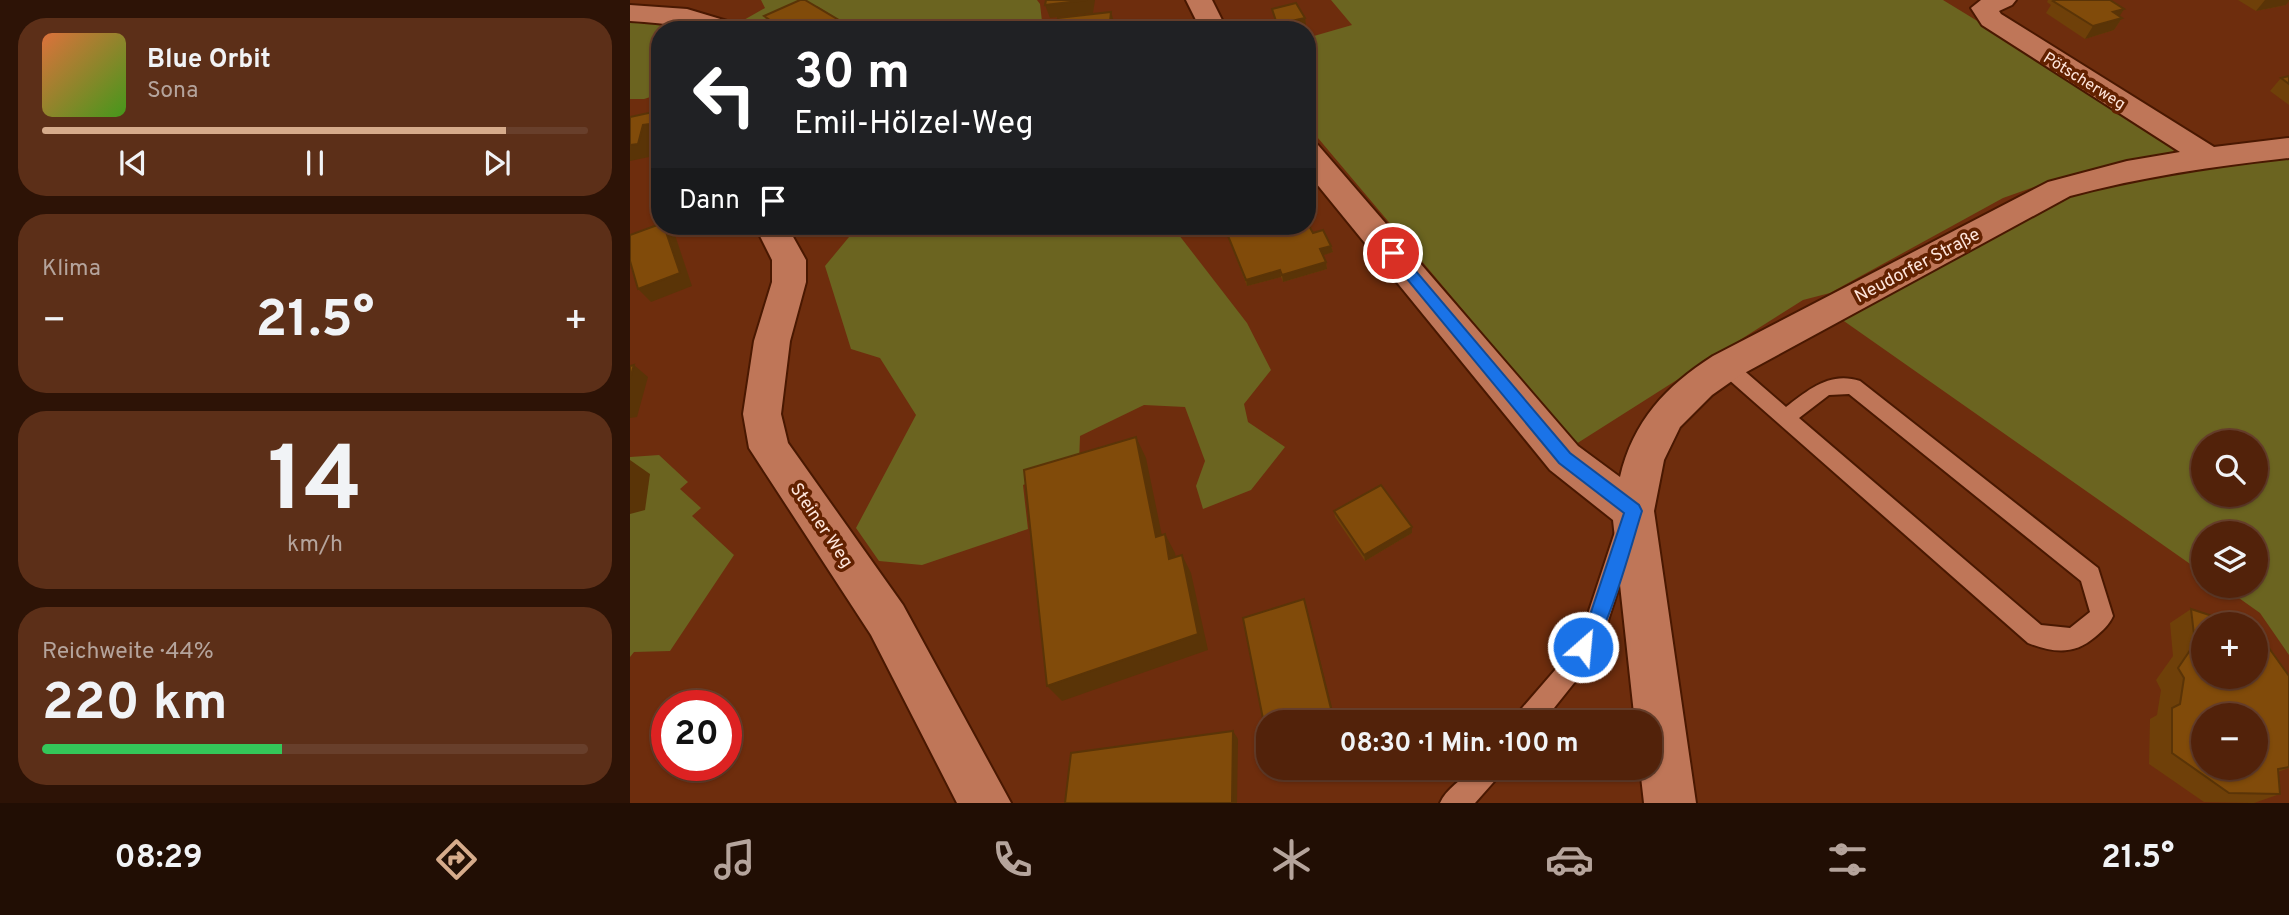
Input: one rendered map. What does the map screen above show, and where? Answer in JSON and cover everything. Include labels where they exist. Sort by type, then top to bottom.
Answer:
[{"type":"street","points":[[1199,0],[1210,21]]},
{"type":"street","name":"Pötscherweg","points":[[2003,0],[1984,8],[1991,19],[2209,157]]},
{"type":"street","points":[[630,13],[687,17],[700,21]]},
{"type":"street","name":"Neudorfer Straße","points":[[1670,803],[1633,511],[1644,460],[1665,416],[1699,384],[1726,366],[2059,189],[2127,171],[2209,157],[2289,148]]},
{"type":"street","points":[[1316,163],[1564,458],[1633,511]]},
{"type":"street","name":"Steiner Weg","points":[[776,235],[789,260],[789,282],[772,341],[762,414],[769,448],[887,620],[985,803]]},
{"type":"lane","points":[[1726,366],[1785,418],[2036,635],[2074,639],[2102,615],[2091,575],[1853,386],[1825,388],[1785,418]]},
{"type":"lane","points":[[1537,710],[1570,670],[1596,625],[1633,511]]},
{"type":"lane","points":[[1452,803],[1471,790],[1479,780]]},
{"type":"shaded area","points":[[761,0],[1037,0],[1042,21],[841,21],[817,6],[781,21],[742,21],[765,8]]},
{"type":"shaded area","points":[[1331,0],[1943,0],[2150,126],[2175,152],[2062,177],[2003,198],[1830,293],[1803,300],[1576,444],[1316,136],[1316,35],[1352,25]]},
{"type":"shaded area","points":[[630,21],[651,22],[651,97],[630,99]]},
{"type":"shaded area","points":[[2289,156],[2289,655],[2268,625],[2268,612],[2259,612],[2239,598],[2268,598],[2268,521],[2191,521],[2191,565],[1841,319],[2070,195],[2122,181]]},
{"type":"shaded area","points":[[848,235],[1179,235],[1247,323],[1271,370],[1244,404],[1248,422],[1285,447],[1251,490],[1203,509],[1196,486],[1205,461],[1185,407],[1144,405],[1080,436],[1079,463],[1023,485],[1028,529],[922,565],[879,561],[856,528],[916,415],[880,358],[851,349],[825,266]]},
{"type":"shaded area","points":[[659,455],[688,482],[680,489],[701,508],[692,516],[734,555],[670,651],[634,652],[630,657],[630,457]]},
{"type":"building","points":[[805,0],[840,21],[771,21],[764,16]]},
{"type":"building","points":[[1046,0],[1087,0],[1045,5]]},
{"type":"building","points":[[2110,0],[2124,9],[2113,12],[2122,18],[2093,26],[2053,1]]},
{"type":"building","points":[[1296,3],[1305,18],[1276,21],[1272,9]]},
{"type":"building","points":[[1111,12],[1110,21],[1058,21],[1058,18]]},
{"type":"building","points":[[2289,76],[2289,84],[2281,78]]},
{"type":"building","points":[[651,112],[650,124],[643,125],[638,144],[630,145],[630,117]]},
{"type":"building","points":[[651,227],[651,235],[667,235],[680,273],[638,289],[630,261],[630,235]]},
{"type":"building","points":[[1323,230],[1331,246],[1320,249],[1326,262],[1282,275],[1280,270],[1246,280],[1228,235],[1316,235],[1316,232]]},
{"type":"building","points":[[1136,437],[1156,537],[1165,534],[1169,559],[1182,555],[1198,634],[1047,686],[1024,470]]},
{"type":"building","points":[[1381,485],[1412,527],[1364,555],[1334,511]]},
{"type":"building","points":[[1304,599],[1331,710],[1261,710],[1243,618]]},
{"type":"building","points":[[2268,647],[2289,676],[2289,767],[2278,769],[2280,794],[2229,793],[2210,780],[2268,780],[2268,703],[2191,703],[2191,766],[2172,753],[2172,708],[2180,704],[2184,678],[2178,668],[2191,649],[2191,689],[2268,689]]},
{"type":"building","points":[[1233,731],[1232,803],[1065,803],[1071,753]]},
{"type":"route","points":[[1393,253],[1564,458],[1633,511],[1596,625],[1583,647]]}]
